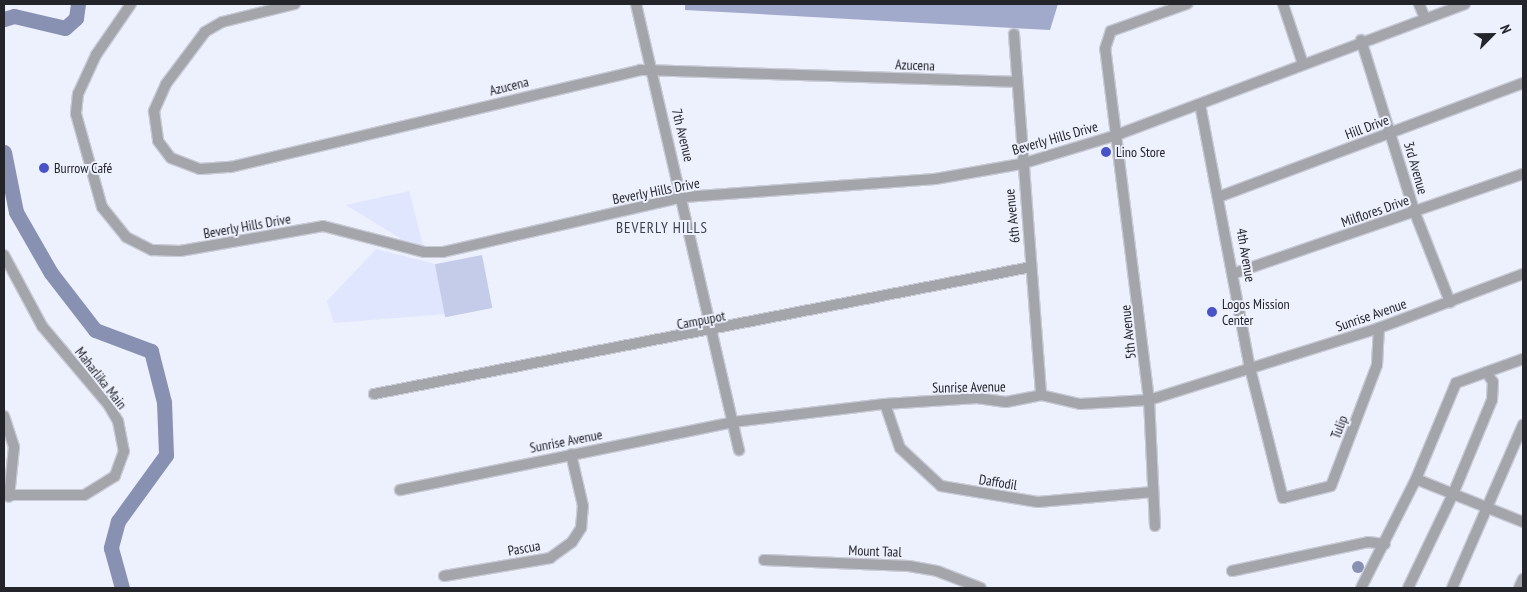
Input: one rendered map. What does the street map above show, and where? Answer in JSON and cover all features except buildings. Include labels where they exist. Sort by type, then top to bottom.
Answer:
[{"type":"street","name":"Beverly Hills Drive","points":[[131,4],[96,56],[78,94],[76,114],[102,207],[126,237],[152,250],[180,251],[323,226],[409,250],[444,252],[684,197],[935,179],[1021,164],[1114,136],[1424,16],[1465,4]]},
{"type":"street","name":"Azucena","points":[[295,4],[212,27],[166,84],[154,116],[158,141],[171,158],[200,169],[231,167],[625,72],[653,70],[1016,82]]},
{"type":"street","name":"7th Avenue","points":[[636,4],[684,197],[739,450]]},
{"type":"street","name":"5th Avenue","points":[[1155,526],[1149,400],[1114,136],[1105,49],[1112,31],[1188,4]]},
{"type":"street","points":[[1283,4],[1303,64]]},
{"type":"street","points":[[1419,4],[1424,16]]},
{"type":"street","name":"6th Avenue","points":[[1014,34],[1021,164],[1041,395]]},
{"type":"street","name":"3rd Avenue","points":[[1362,40],[1415,213],[1450,302]]},
{"type":"street","name":"Hill Drive","points":[[1221,196],[1523,84]]},
{"type":"street","name":"4th Avenue","points":[[1200,104],[1236,273],[1250,368],[1283,498]]},
{"type":"street","name":"Milflores Drive","points":[[1236,273],[1415,213],[1523,174]]},
{"type":"street","name":"Maharlika Main","points":[[4,255],[42,326],[108,404],[118,422],[124,451],[115,476],[84,496],[6,496]]},
{"type":"street","name":"Campupot","points":[[374,394],[714,331],[1031,268]]},
{"type":"street","name":"Sunrise Avenue","points":[[400,490],[733,422],[885,404],[977,398],[1006,402],[1041,395],[1080,404],[1149,400],[1378,328],[1523,274]]},
{"type":"street","name":"Tulip","points":[[1283,498],[1331,486],[1377,365],[1378,328]]},
{"type":"street","points":[[1361,588],[1385,544],[1416,479],[1456,382],[1523,359]]},
{"type":"street","points":[[1408,588],[1454,494],[1492,400],[1493,382],[1486,372]]},
{"type":"street","name":"Daffodil","points":[[885,404],[900,448],[941,486],[1038,502],[1153,492]]},
{"type":"street","points":[[4,416],[14,447],[6,496]]},
{"type":"street","points":[[1452,588],[1490,509],[1523,425]]},
{"type":"street","name":"Pascua","points":[[444,576],[550,558],[572,542],[580,528],[583,506],[571,454]]},
{"type":"street","points":[[1416,479],[1523,522]]},
{"type":"street","points":[[1232,571],[1368,542],[1385,544]]},
{"type":"street","name":"Mount Taal","points":[[764,560],[909,566],[937,570],[981,588]]},
{"type":"street","points":[[1518,588],[1523,579]]},
{"type":"shaded area","points":[[685,4],[1058,4],[1050,30],[685,10]]},
{"type":"shaded area","points":[[409,191],[423,245],[403,240],[346,205]]},
{"type":"shaded area","points":[[376,249],[435,264],[445,314],[334,323],[327,301]]},
{"type":"shaded area","points":[[482,255],[492,308],[445,317],[435,264]]},
{"type":"shaded area","points":[[1356,561],[1360,561],[1364,567],[1360,573],[1356,573],[1352,569],[1352,565]]},
{"type":"waterway","points":[[4,19],[14,16],[65,28],[76,18],[78,4]]},
{"type":"waterway","points":[[4,152],[16,212],[51,273],[95,330],[151,351],[164,402],[166,455],[118,521],[111,548],[122,588]]},
{"type":"place","name":"Lino Store","points":[[1106,152]]},
{"type":"place","name":"Burrow Café","points":[[44,168]]},
{"type":"place","name":"Logos Mission Center","points":[[1212,312]]},
{"type":"district","name":"BEVERLY HILLS","points":[[662,228]]}]
